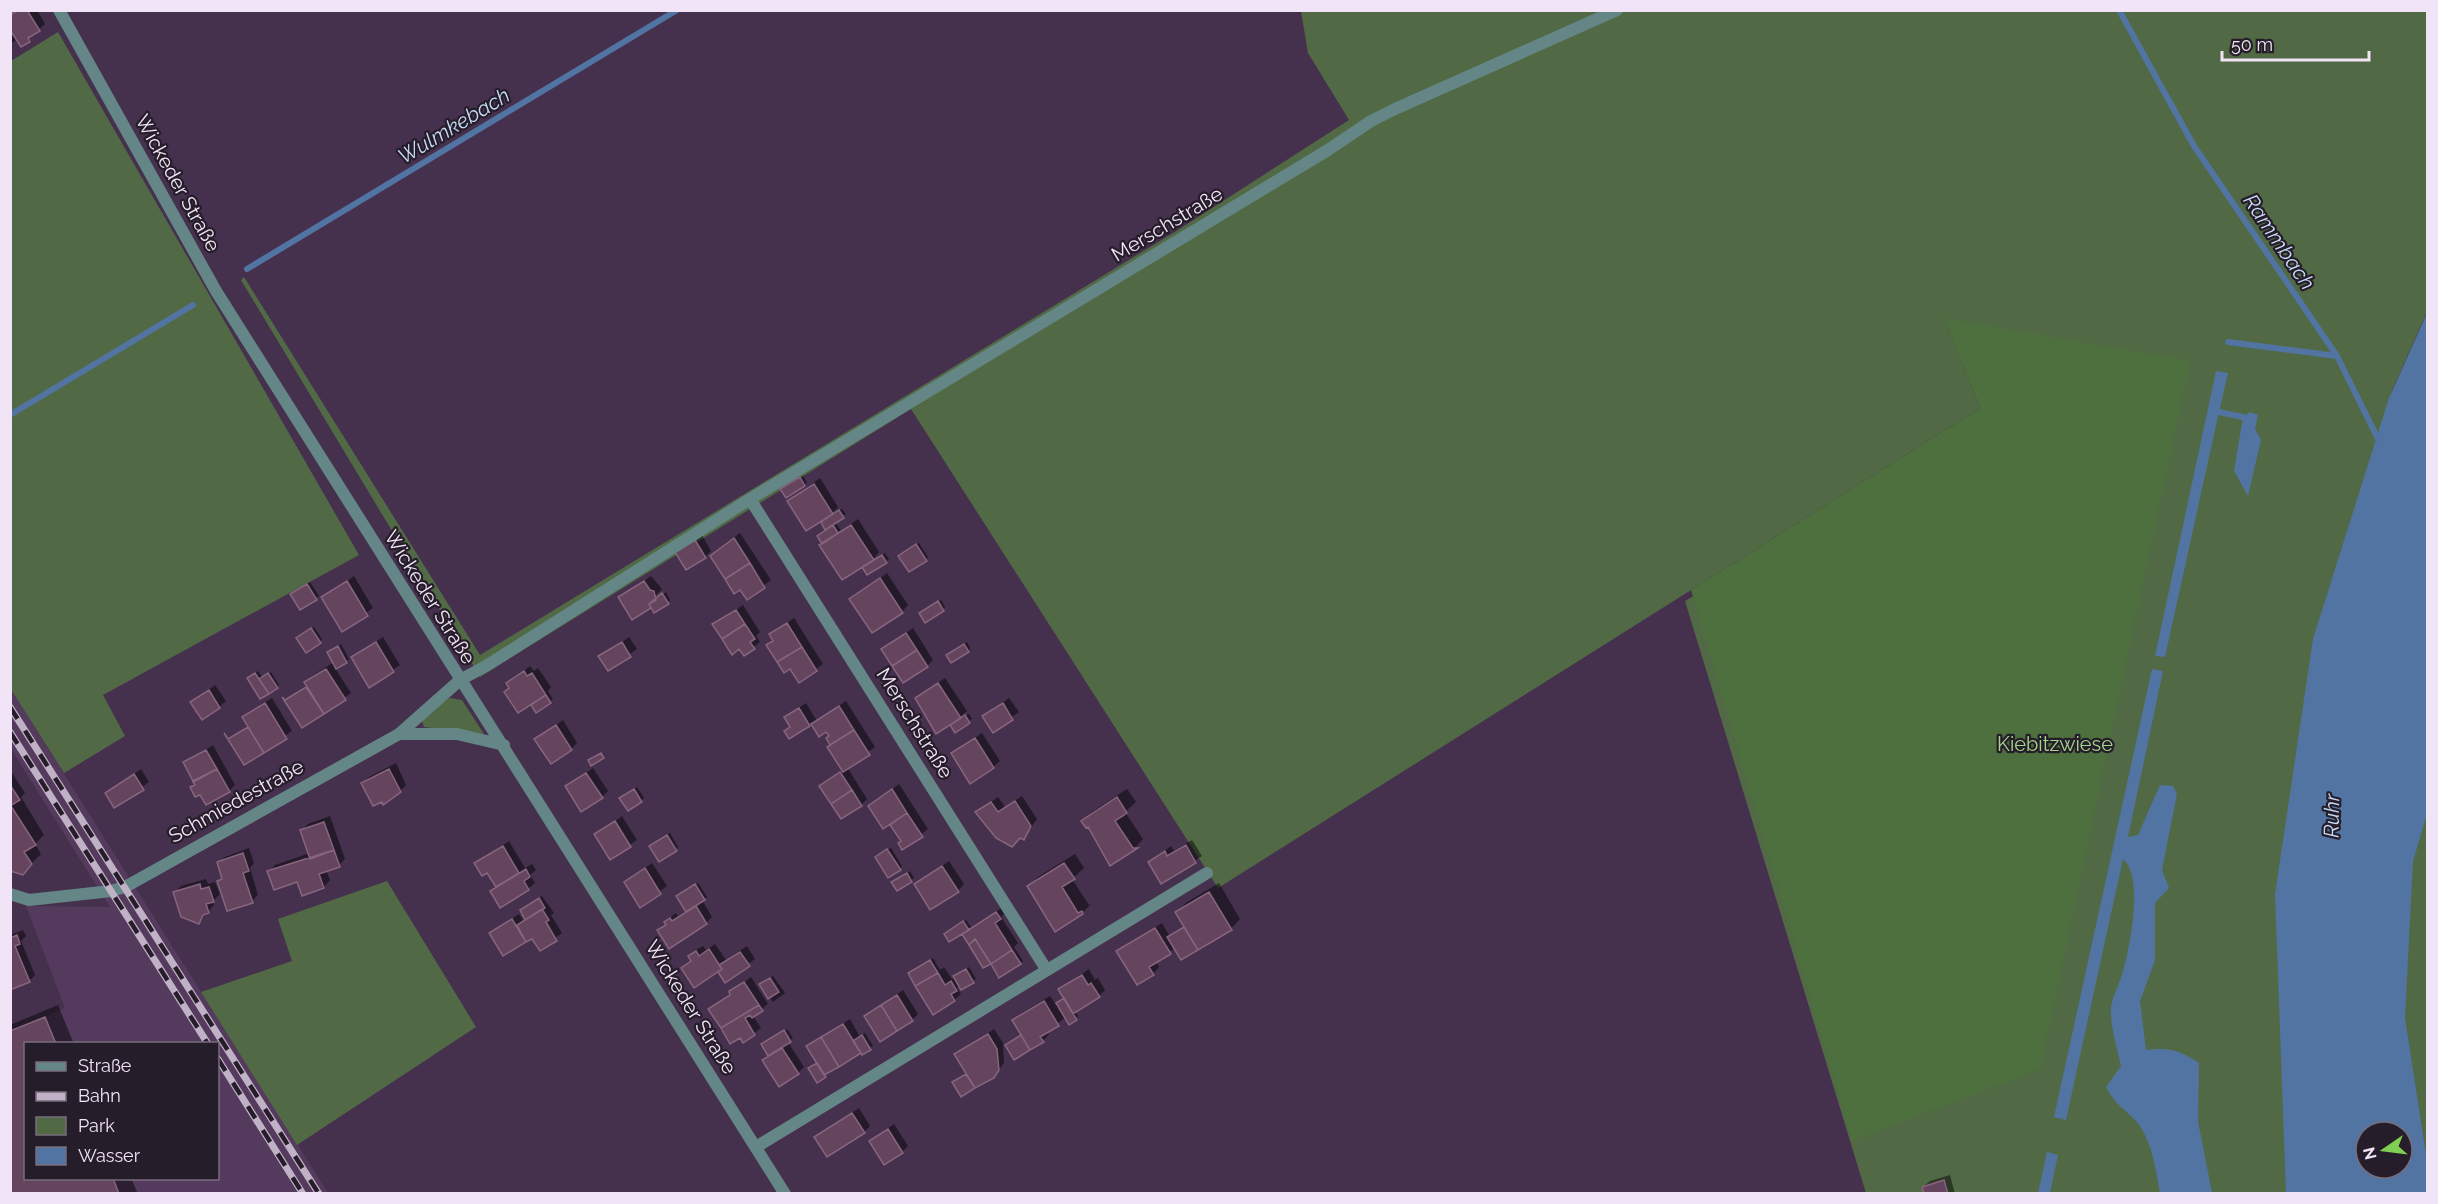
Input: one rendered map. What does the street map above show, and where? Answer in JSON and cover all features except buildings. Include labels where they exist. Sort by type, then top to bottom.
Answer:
[{"type":"street","name":"Wickeder Straße","points":[[59,10],[216,291],[785,1194]]},
{"type":"street","name":"Merschstraße","points":[[460,680],[486,666],[750,499],[1318,156],[1371,121],[1617,10]]},
{"type":"street","name":"Merschstraße","points":[[750,499],[1046,969]]},
{"type":"street","name":"Schmiedestraße","points":[[10,894],[29,900],[111,891],[125,887],[399,734],[460,680]]},
{"type":"street","points":[[399,734],[457,734],[504,746]]},
{"type":"street","points":[[756,1147],[1207,873]]},
{"type":"shaded area","points":[[10,688],[328,1193],[11,1193],[11,1031],[65,1008],[26,906],[110,907],[11,749]]},
{"type":"green space","name":"Kiebitzwiese","points":[[1301,11],[2427,11],[2427,312],[2391,393],[2428,402],[2427,1193],[1866,1193],[1685,601],[1994,418],[1947,325],[1980,408],[1218,888],[911,409],[480,677],[241,280],[244,277],[480,655],[1178,230],[1349,120],[1308,53]]},
{"type":"green space","points":[[58,32],[359,555],[103,695],[125,736],[64,773],[10,688],[11,61]]},
{"type":"green space","name":"Kiebitzwiese","points":[[1944,318],[2190,361],[2040,1069],[1852,1141],[1691,590],[1980,408]]},
{"type":"green space","points":[[449,698],[462,700],[484,734],[424,727],[421,719]]},
{"type":"green space","points":[[387,881],[476,1027],[297,1145],[201,992],[292,961],[278,919]]},
{"type":"water","name":"Ruhr","points":[[2427,313],[2428,811],[2413,861],[2405,1018],[2427,1161],[2427,1193],[2286,1193],[2275,894],[2313,639],[2389,398]]},
{"type":"water","points":[[2216,371],[2228,373],[2165,657],[2155,656]]},
{"type":"water","points":[[2250,412],[2258,415],[2255,429],[2261,440],[2248,496],[2234,471],[2243,417]]},
{"type":"water","points":[[2152,669],[2163,671],[2128,837],[2138,835],[2160,785],[2173,786],[2177,794],[2162,870],[2169,888],[2155,903],[2155,960],[2140,1001],[2146,1050],[2174,1050],[2199,1063],[2198,1121],[2212,1193],[2160,1193],[2153,1156],[2142,1130],[2117,1103],[2106,1087],[2121,1066],[2111,1007],[2126,960],[2134,912],[2133,880],[2123,859],[2066,1120],[2054,1117]]},
{"type":"water","points":[[2047,1152],[2058,1155],[2050,1193],[2038,1193]]},
{"type":"waterway","name":"Wulmkebach","points":[[247,269],[677,10]]},
{"type":"waterway","name":"Rammbach","points":[[2119,10],[2194,146],[2337,356],[2380,443]]},
{"type":"waterway","name":"Wulmkebach","points":[[10,415],[193,305]]},
{"type":"waterway","points":[[2228,342],[2337,356]]},
{"type":"waterway","points":[[2219,412],[2243,417]]},
{"type":"railway","points":[[10,707],[319,1194]]},
{"type":"railway","points":[[10,732],[207,1042]]},
{"type":"railway","points":[[219,1061],[303,1194]]}]
